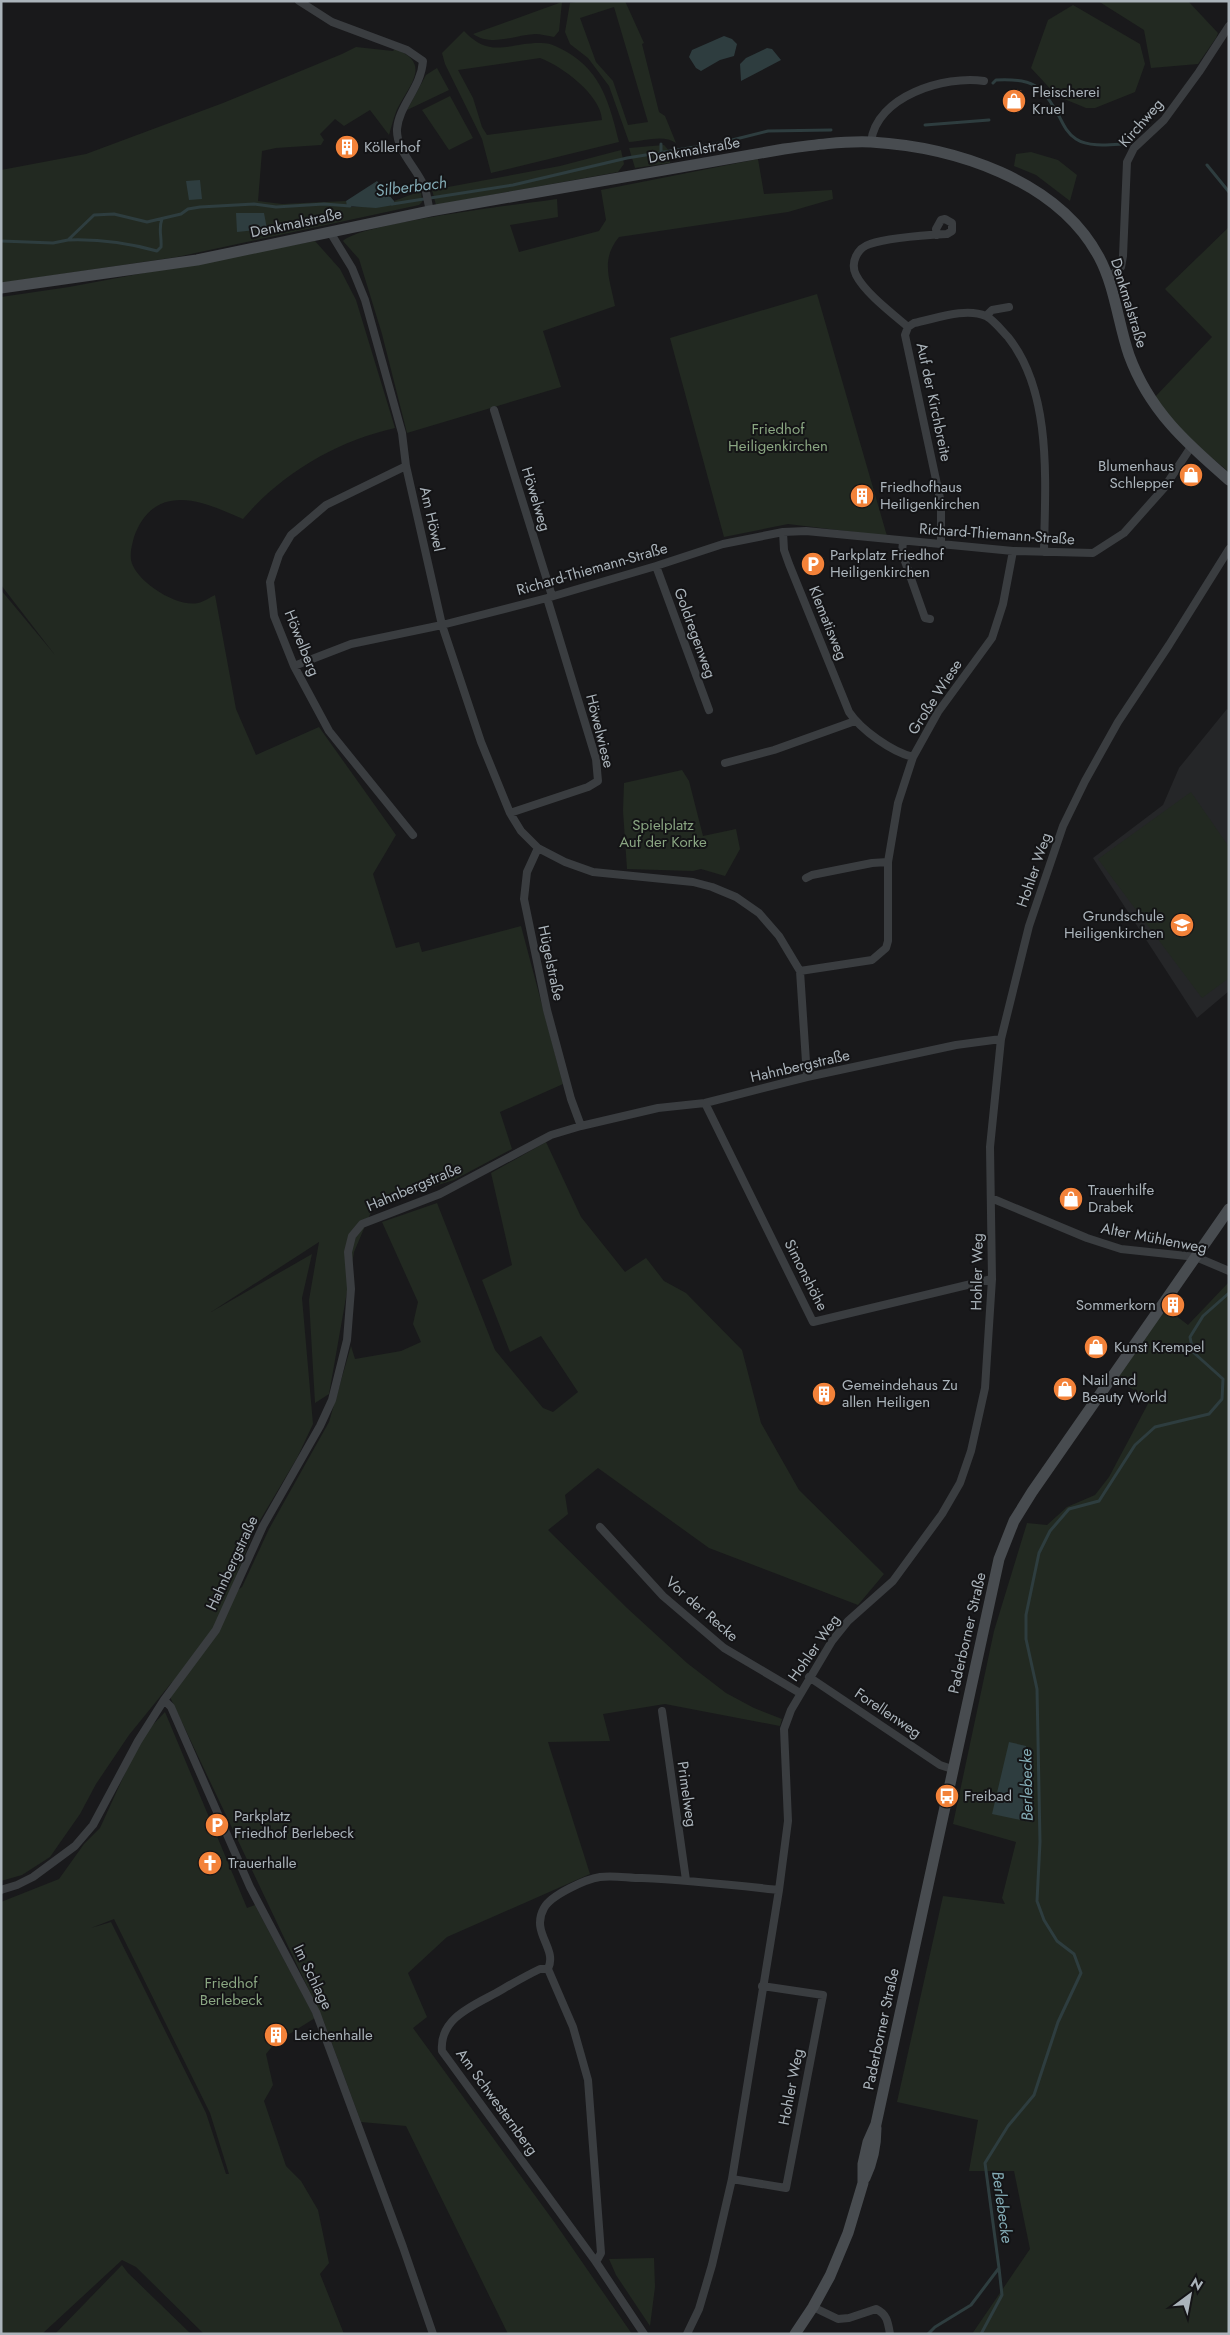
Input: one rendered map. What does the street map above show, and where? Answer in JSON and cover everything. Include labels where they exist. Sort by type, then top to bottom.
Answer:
[{"type":"main road","name":"Denkmalstraße","points":[[1,288],[197,260],[330,232],[429,207],[784,149],[825,144],[871,142],[940,152],[998,171],[1017,180],[1056,206],[1079,229],[1100,258],[1108,278],[1129,353],[1139,378],[1166,422],[1229,480]]},
{"type":"main road","name":"Paderborner Straße","points":[[795,2334],[813,2307],[842,2249],[858,2202],[863,2182],[863,2164],[868,2142],[876,2124],[999,1559],[1014,1521],[1032,1492],[1229,1209]]},
{"type":"street","points":[[299,1],[332,22],[407,50],[422,61],[418,83],[399,120],[397,130],[398,141],[426,193],[429,207]]},
{"type":"street","name":"Kirchweg","points":[[1108,278],[1121,267],[1123,256],[1127,162],[1134,148],[1164,120],[1229,26]]},
{"type":"street","points":[[871,142],[875,127],[882,116],[915,91],[943,82],[969,79],[984,81]]},
{"type":"street","name":"Am Höwel","points":[[330,232],[352,268],[365,300],[402,433],[406,466],[442,625],[481,742],[510,813]]},
{"type":"street","name":"Auf der Kirchbreite","points":[[908,327],[862,283],[854,268],[854,260],[864,247],[871,244],[937,235]]},
{"type":"street","name":"Auf der Kirchbreite","points":[[941,544],[941,503],[905,335],[908,327],[914,323],[970,313],[986,316],[992,310],[1009,306]]},
{"type":"street","points":[[986,316],[1001,330],[1021,356],[1037,399],[1044,473],[1044,552]]},
{"type":"street","name":"Höwelweg","points":[[494,410],[550,597]]},
{"type":"street","name":"Richard-Thiemann-Straße","points":[[294,666],[350,644],[442,625],[550,597],[723,544],[783,532],[806,531],[1014,551],[1088,554],[1118,538],[1160,493],[1191,447]]},
{"type":"street","name":"Höwelberg","points":[[406,466],[326,505],[291,535],[279,555],[270,582],[274,616],[294,666],[329,730],[413,835]]},
{"type":"street","name":"Klematisweg","points":[[783,532],[784,550],[789,564],[849,712],[855,721],[893,749],[913,758]]},
{"type":"street","name":"Richard-Thiemann-Straße","points":[[903,541],[902,553],[925,618],[930,619]]},
{"type":"street","name":"Hohler Weg","points":[[687,2334],[699,2309],[712,2265],[732,2179],[779,1890],[788,1821],[784,1729],[790,1710],[832,1641],[848,1621],[893,1581],[942,1514],[960,1484],[971,1452],[985,1388],[992,1279],[990,1146],[1002,1039],[1029,926],[1063,826],[1085,781],[1118,722],[1170,645],[1229,549]]},
{"type":"street","name":"Große Wiese","points":[[800,971],[872,960],[886,948],[888,940],[888,862],[898,803],[913,758],[938,712],[992,638],[1003,604],[1014,551]]},
{"type":"street","name":"Goldregenweg","points":[[656,566],[709,710]]},
{"type":"street","name":"Höwelwiese","points":[[510,813],[588,787],[598,781],[596,759],[550,597]]},
{"type":"street","points":[[725,763],[774,750],[855,721]]},
{"type":"street","points":[[510,813],[522,831],[538,848],[565,862],[593,872],[693,882],[736,897],[759,913],[779,936],[800,971],[807,1077]]},
{"type":"street","name":"Hügelstraße","points":[[538,848],[527,872],[524,899],[547,1010],[571,1100],[580,1126]]},
{"type":"street","points":[[806,878],[812,875],[872,863],[888,862]]},
{"type":"street","name":"Hahnbergstraße","points":[[1,1890],[33,1877],[75,1846],[93,1825],[138,1741],[164,1700],[216,1630],[263,1526],[320,1426],[332,1400],[347,1340],[351,1289],[348,1252],[352,1236],[362,1224],[440,1194],[551,1135],[580,1126],[658,1108],[705,1103],[807,1077],[956,1045],[1002,1039]]},
{"type":"street","name":"Simonshöhe","points":[[705,1103],[814,1322],[992,1279]]},
{"type":"street","name":"Alter Mühlenweg","points":[[991,1198],[1087,1238],[1121,1248],[1196,1257],[1229,1271]]},
{"type":"street","name":"Vor der Recke","points":[[600,1527],[663,1596],[724,1648],[800,1693]]},
{"type":"street","name":"Forellenweg","points":[[809,1677],[940,1765],[952,1769]]},
{"type":"street","name":"Im Schlage","points":[[164,1700],[171,1707],[250,1887],[316,2012],[403,2247],[433,2334]]},
{"type":"street","name":"Primelweg","points":[[662,1711],[686,1880]]},
{"type":"street","points":[[596,2262],[601,2252],[588,2080],[573,2027],[548,1969],[551,1963],[550,1954],[541,1935],[539,1924],[544,1907],[555,1895],[599,1877],[686,1880],[779,1890]]},
{"type":"street","name":"Am Schwesternberg","points":[[548,1969],[540,1969],[462,2011],[445,2031],[441,2041],[442,2051],[596,2262],[644,2334]]},
{"type":"street","name":"Hohler Weg","points":[[732,2179],[786,2188],[822,1995],[762,1986]]},
{"type":"street","points":[[813,2307],[838,2319],[849,2318],[876,2309],[884,2313],[888,2321],[890,2334]]},
{"type":"shaded area","name":"Grundschule Heiligenkirchen","points":[[1227,709],[1229,711],[1229,991],[1197,1018],[1093,858],[1163,805],[1179,768]]},
{"type":"green space","points":[[581,1],[625,1],[644,43],[642,44],[659,112],[665,116],[676,143],[660,138],[629,142],[609,86],[588,58],[570,44],[565,32],[570,3]],"holes":[[[614,7],[648,122],[628,125],[613,81],[596,62],[580,18]]]},
{"type":"green space","points":[[1098,1],[1188,1],[1218,33],[1198,64],[1151,68],[1144,30]]},
{"type":"green space","points":[[562,2],[559,31],[554,37],[535,34],[488,40],[473,34]]},
{"type":"green space","points":[[1073,5],[1140,44],[1145,64],[1135,92],[1095,108],[1086,108],[1057,96],[1031,68],[1048,20]]},
{"type":"green space","points":[[464,31],[474,40],[492,47],[501,48],[542,43],[552,45],[567,52],[589,69],[603,91],[619,142],[491,173],[482,139],[445,64],[442,53]],"holes":[[[540,58],[569,75],[588,92],[600,110],[602,120],[487,135],[482,127],[473,98],[458,70]]]},
{"type":"green space","points":[[356,47],[393,51],[395,49],[407,55],[416,69],[411,85],[396,112],[389,135],[370,110],[344,126],[335,119],[320,134],[324,140],[321,145],[276,148],[262,151],[258,201],[282,204],[346,201],[350,207],[394,205],[394,201],[421,191],[422,202],[419,205],[177,257],[1,283],[1,170],[86,154],[223,103]]},
{"type":"green space","points":[[437,68],[449,90],[407,110],[426,75]]},
{"type":"green space","points":[[450,96],[473,138],[449,150],[422,110]]},
{"type":"green space","points":[[664,145],[671,153],[670,163],[635,168],[629,148]]},
{"type":"green space","points":[[621,150],[624,164],[618,172],[436,205],[432,190],[560,166]]},
{"type":"green space","points":[[1031,152],[1058,160],[1077,175],[1070,201],[1036,175],[1014,166],[1016,154]]},
{"type":"green space","points":[[758,159],[764,194],[832,190],[833,199],[788,212],[619,237],[613,245],[608,262],[609,278],[615,306],[543,331],[561,387],[407,433],[382,334],[359,259],[343,241],[356,234],[409,221],[557,199],[558,217],[510,225],[519,252],[599,231],[606,220],[601,190]]},
{"type":"green space","points":[[1229,227],[1229,472],[1179,428],[1155,397],[1212,337],[1165,289]]},
{"type":"green space","points":[[315,241],[340,269],[356,300],[395,428],[352,441],[312,461],[275,487],[243,519],[189,500],[172,501],[157,506],[151,510],[137,529],[132,545],[131,560],[134,568],[148,584],[169,597],[189,603],[200,602],[215,595],[236,709],[256,755],[319,727],[396,835],[373,874],[396,948],[419,942],[422,952],[521,926],[563,1084],[500,1112],[512,1149],[454,1180],[374,1205],[354,1252],[329,1394],[315,1403],[309,1300],[319,1242],[211,1312],[312,1254],[302,1298],[313,1424],[297,1458],[256,1527],[228,1596],[242,1587],[269,1529],[329,1422],[351,1346],[355,1359],[401,1351],[421,1342],[413,1324],[418,1302],[382,1222],[437,1203],[495,1350],[543,1408],[553,1412],[578,1392],[541,1336],[510,1352],[482,1280],[512,1265],[491,1173],[546,1142],[581,1217],[625,1272],[646,1258],[664,1281],[686,1293],[742,1350],[761,1423],[799,1490],[884,1574],[858,1605],[709,1548],[598,1468],[565,1495],[568,1514],[548,1530],[627,1608],[687,1663],[726,1693],[754,1708],[782,1719],[780,1726],[665,1704],[603,1714],[610,1741],[548,1742],[590,1874],[447,1937],[408,1973],[427,2017],[413,2028],[555,2223],[632,2334],[508,2334],[406,2126],[361,2122],[324,2022],[170,1697],[172,1682],[129,1735],[96,1784],[80,1814],[50,1857],[22,1875],[1,1881],[1,590],[55,655],[1,585],[1,297],[69,287]]},
{"type":"green space","name":"Friedhof Heiligenkirchen","points":[[817,294],[887,536],[788,524],[724,537],[670,338]]},
{"type":"green space","name":"Spielplatz Auf der Korke","points":[[682,770],[689,781],[703,836],[736,829],[740,849],[725,876],[701,869],[693,871],[627,869],[623,811],[624,783]]},
{"type":"green space","name":"Grundschule Heiligenkirchen","points":[[1191,792],[1229,847],[1229,978],[1202,998],[1098,859]]},
{"type":"green space","points":[[1229,1282],[1229,2334],[972,2334],[1030,2249],[1014,2171],[969,2171],[978,2120],[897,2102],[943,1896],[1005,1904],[1002,1898],[1016,1842],[953,1824],[994,1631],[1027,1523],[1047,1525],[1067,1507],[1095,1495],[1109,1477],[1150,1400],[1116,1379],[1166,1308],[1188,1325]]},
{"type":"green space","name":"Friedhof Berlebeck","points":[[165,1712],[247,1908],[255,1905],[315,2018],[275,2043],[266,2054],[273,2085],[264,2101],[286,2166],[301,2181],[318,2210],[329,2263],[320,2274],[344,2334],[204,2334],[136,2267],[122,2260],[42,2334],[1,2334],[1,1902],[59,1879],[84,1844],[100,1828],[142,1736]],"holes":[[[114,1919],[210,2113],[229,2174],[226,2174],[206,2113],[111,1922],[91,1928]]]},
{"type":"green space","points":[[654,2258],[655,2287],[650,2326],[616,2275],[609,2259]]},
{"type":"green space","points":[[122,2265],[128,2273],[191,2334],[55,2334]]},
{"type":"water","points":[[724,36],[732,39],[737,44],[734,56],[720,60],[701,71],[696,68],[689,57],[692,50]]},
{"type":"water","points":[[767,48],[772,49],[781,60],[741,81],[740,64],[746,58]]},
{"type":"water","points":[[200,180],[202,199],[189,200],[186,181]]},
{"type":"water","points":[[377,181],[394,201],[394,205],[376,208],[347,206],[346,201]]},
{"type":"water","points":[[236,213],[264,213],[267,229],[237,232]]},
{"type":"water","points":[[1009,1742],[1026,1746],[1030,1822],[992,1814]]},
{"type":"waterway","name":"Silberbach","points":[[993,83],[996,80],[1028,82],[1042,91],[1048,98],[1066,130],[1076,139],[1092,144],[1122,144]]},
{"type":"waterway","name":"Silberbach","points":[[925,125],[989,120]]},
{"type":"waterway","name":"Silberbach","points":[[392,204],[513,185],[627,158],[720,143],[768,131],[831,130]]},
{"type":"waterway","name":"Silberbach","points":[[661,144],[661,153]]},
{"type":"waterway","name":"Silberbach","points":[[1207,165],[1229,192]]},
{"type":"waterway","name":"Silberbach","points":[[1,241],[53,243],[68,240],[94,215],[114,214],[147,222],[181,214],[188,209],[200,207],[254,204],[276,207],[324,204],[350,206]]},
{"type":"waterway","points":[[69,240],[113,242],[157,251],[161,247],[160,226],[162,219]]},
{"type":"waterway","name":"Berlebecke","points":[[928,2334],[935,2327],[971,2305],[999,2268],[985,2163],[1008,2126],[1034,2095],[1058,2022],[1081,1973],[1074,1954],[1057,1941],[1044,1920],[1037,1901],[1040,1842],[1037,1689],[1026,1639],[1026,1615],[1039,1553],[1050,1531],[1069,1509],[1099,1501],[1135,1445],[1155,1427],[1209,1414],[1222,1399],[1223,1379],[1193,1352],[1190,1337],[1203,1316],[1229,1293]]},
{"type":"waterway","points":[[981,2334],[1002,2295],[999,2268]]},
{"type":"place","name":"Fleischerei Kruel","points":[[1014,101]]},
{"type":"place","name":"Köllerhof","points":[[347,147]]},
{"type":"place","name":"Blumenhaus Schlepper","points":[[1191,475]]},
{"type":"place","name":"Friedhofhaus Heiligenkirchen","points":[[862,496]]},
{"type":"place","name":"Parkplatz Friedhof Heiligenkirchen","points":[[813,564]]},
{"type":"place","name":"Grundschule Heiligenkirchen","points":[[1182,925]]},
{"type":"place","name":"Trauerhilfe Drabek","points":[[1071,1199]]},
{"type":"place","name":"Sommerkorn","points":[[1173,1305]]},
{"type":"place","name":"Kunst Krempel","points":[[1096,1347]]},
{"type":"place","name":"Nail and Beauty World","points":[[1065,1389]]},
{"type":"place","name":"Gemeindehaus Zu allen Heiligen","points":[[824,1394]]},
{"type":"place","name":"Freibad","points":[[947,1796]]},
{"type":"place","name":"Parkplatz Friedhof Berlebeck","points":[[217,1825]]},
{"type":"place","name":"Trauerhalle","points":[[210,1863]]},
{"type":"place","name":"Leichenhalle","points":[[276,2035]]}]
